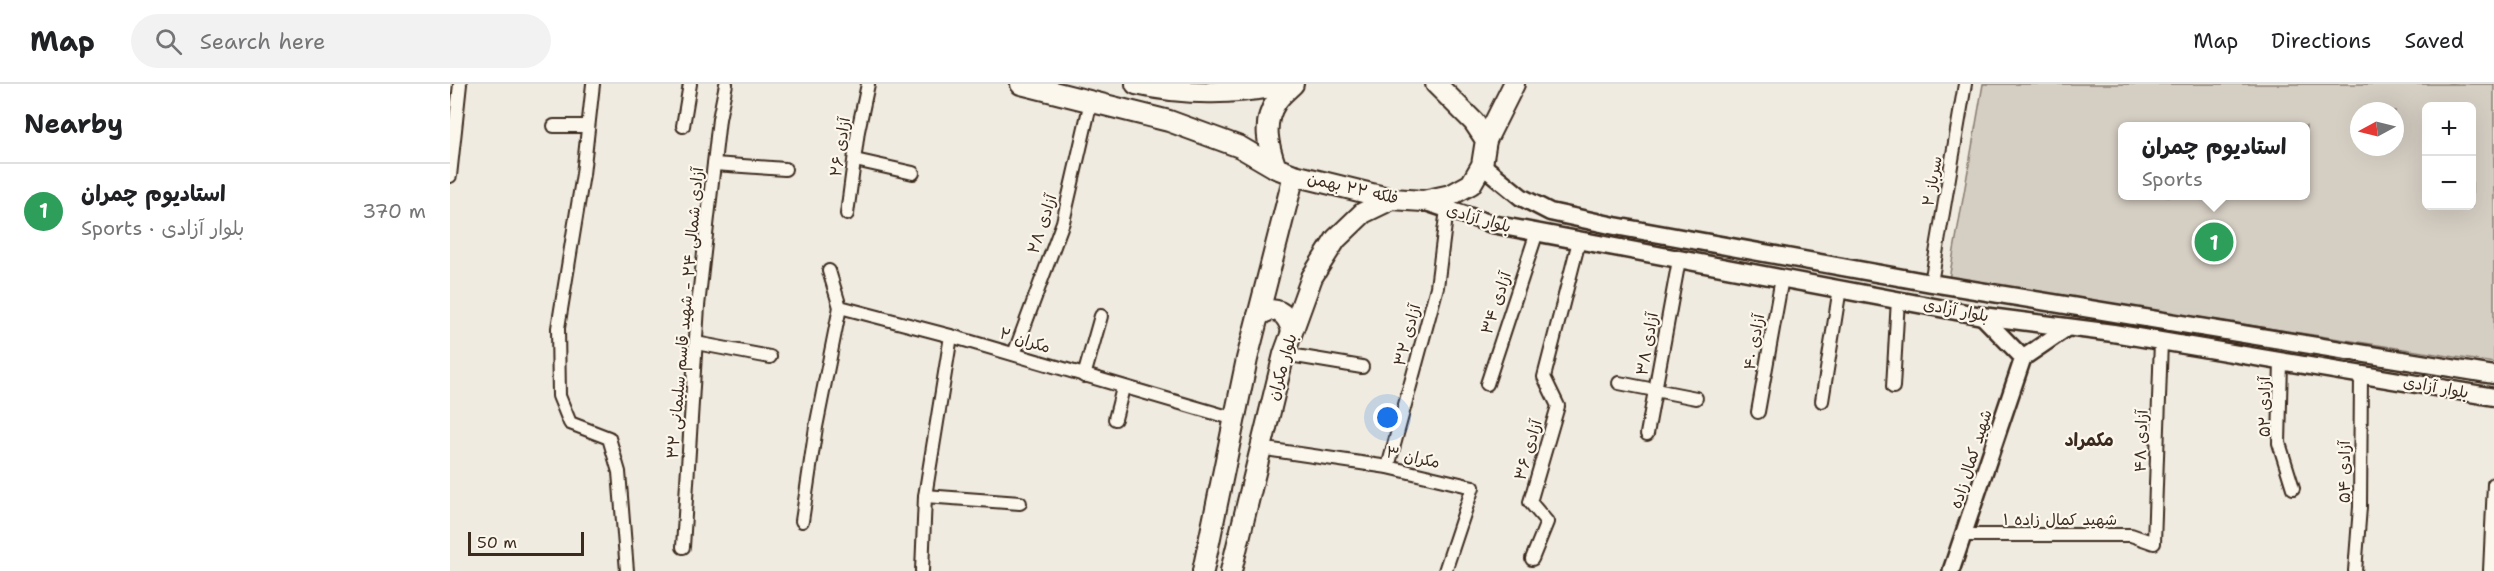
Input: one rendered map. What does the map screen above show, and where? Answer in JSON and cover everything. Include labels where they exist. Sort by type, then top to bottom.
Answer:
[{"type":"main road","name":"فلکه ۲۲ بهمن","points":[[1021,84],[1158,118],[1240,147],[1285,171],[1392,199],[1422,201],[1451,195],[1471,184],[1482,165],[1486,140],[1514,84]]},
{"type":"main road","points":[[1139,84],[1173,92],[1214,94],[1291,84]]},
{"type":"main road","points":[[1285,171],[1268,145],[1268,123],[1276,102],[1291,84]]},
{"type":"main road","points":[[1436,84],[1474,122],[1486,140]]},
{"type":"main road","name":"بلوار آزادی","points":[[1482,165],[1521,197],[1550,213],[1931,283],[2494,375]]},
{"type":"main road","name":"بلوار مکران","points":[[1203,571],[1258,316],[1285,171]]},
{"type":"main road","name":"بلوار مکران","points":[[1231,571],[1259,448],[1284,354],[1312,277],[1336,239],[1363,213],[1392,199]]},
{"type":"main road","name":"بلوار آزادی","points":[[1422,201],[1492,224],[1679,260],[1898,298],[1982,316],[2161,341],[2494,397]]},
{"type":"main road","points":[[1258,316],[1268,310],[1281,311],[1286,315],[1292,330]]},
{"type":"street","points":[[450,176],[454,98],[460,84]]},
{"type":"street","points":[[593,84],[558,328],[559,396],[570,423],[609,438],[619,472],[627,571]]},
{"type":"street","points":[[683,126],[690,84]]},
{"type":"street","name":"آزادی شمالی ۲۴ - شهید قاسم سلیمانی ۳۲","points":[[682,547],[696,342],[714,164],[726,84]]},
{"type":"street","name":"آزادی ۲۶","points":[[847,214],[868,84]]},
{"type":"street","name":"سرباز ۲","points":[[1931,283],[1965,84]]},
{"type":"street","name":"آزادی ۲۸","points":[[1014,354],[1063,222],[1091,101]]},
{"type":"street","points":[[554,126],[588,126]]},
{"type":"street","points":[[855,160],[913,173]]},
{"type":"street","points":[[714,164],[785,169]]},
{"type":"street","name":"آزادی ۳۲","points":[[1388,467],[1437,287],[1447,209]]},
{"type":"street","name":"آزادی ۳۴","points":[[1486,384],[1537,232]]},
{"type":"street","name":"آزادی ۳۶","points":[[1532,559],[1546,522],[1530,502],[1558,406],[1544,377],[1579,241]]},
{"type":"street","name":"آزادی ۳۸","points":[[1647,434],[1679,260]]},
{"type":"street","points":[[802,520],[816,427],[840,307],[829,271]]},
{"type":"street","name":"آزادی ۴۰","points":[[1758,412],[1782,278]]},
{"type":"street","points":[[1822,401],[1840,288]]},
{"type":"street","points":[[1893,387],[1898,298]]},
{"type":"street","name":"مکران ۲","points":[[840,307],[951,336],[1235,419]]},
{"type":"street","points":[[1084,376],[1101,316]]},
{"type":"street","points":[[1982,316],[2023,358],[2067,328]]},
{"type":"street","points":[[922,571],[926,496],[951,336]]},
{"type":"street","name":"آزادی ۴۸","points":[[2154,543],[2161,341]]},
{"type":"street","points":[[696,342],[770,357]]},
{"type":"street","points":[[1284,354],[1362,367]]},
{"type":"street","name":"شهید کمال زاده","points":[[1951,571],[2023,358]]},
{"type":"street","name":"آزادی ۵۲","points":[[2281,361],[2279,444],[2293,488]]},
{"type":"street","name":"آزادی ۵۴","points":[[2355,571],[2360,507],[2361,374]]},
{"type":"street","points":[[1619,383],[1655,388],[1696,398]]},
{"type":"street","points":[[1115,419],[1123,388]]},
{"type":"street","name":"مکران ۳","points":[[1259,448],[1388,467],[1473,487],[1445,571]]},
{"type":"street","points":[[2490,571],[2494,484]]},
{"type":"street","points":[[926,496],[1020,503]]},
{"type":"street","name":"شهید کمال زاده ۱","points":[[1965,535],[2131,535],[2154,543]]},
{"type":"shaded area","points":[[1983,84],[2494,84],[2494,363],[1949,279]]},
{"type":"place","name":"استادیوم چمران","points":[[2214,242]]},
{"type":"district","name":"مکمراد","points":[[2089,440]]}]
